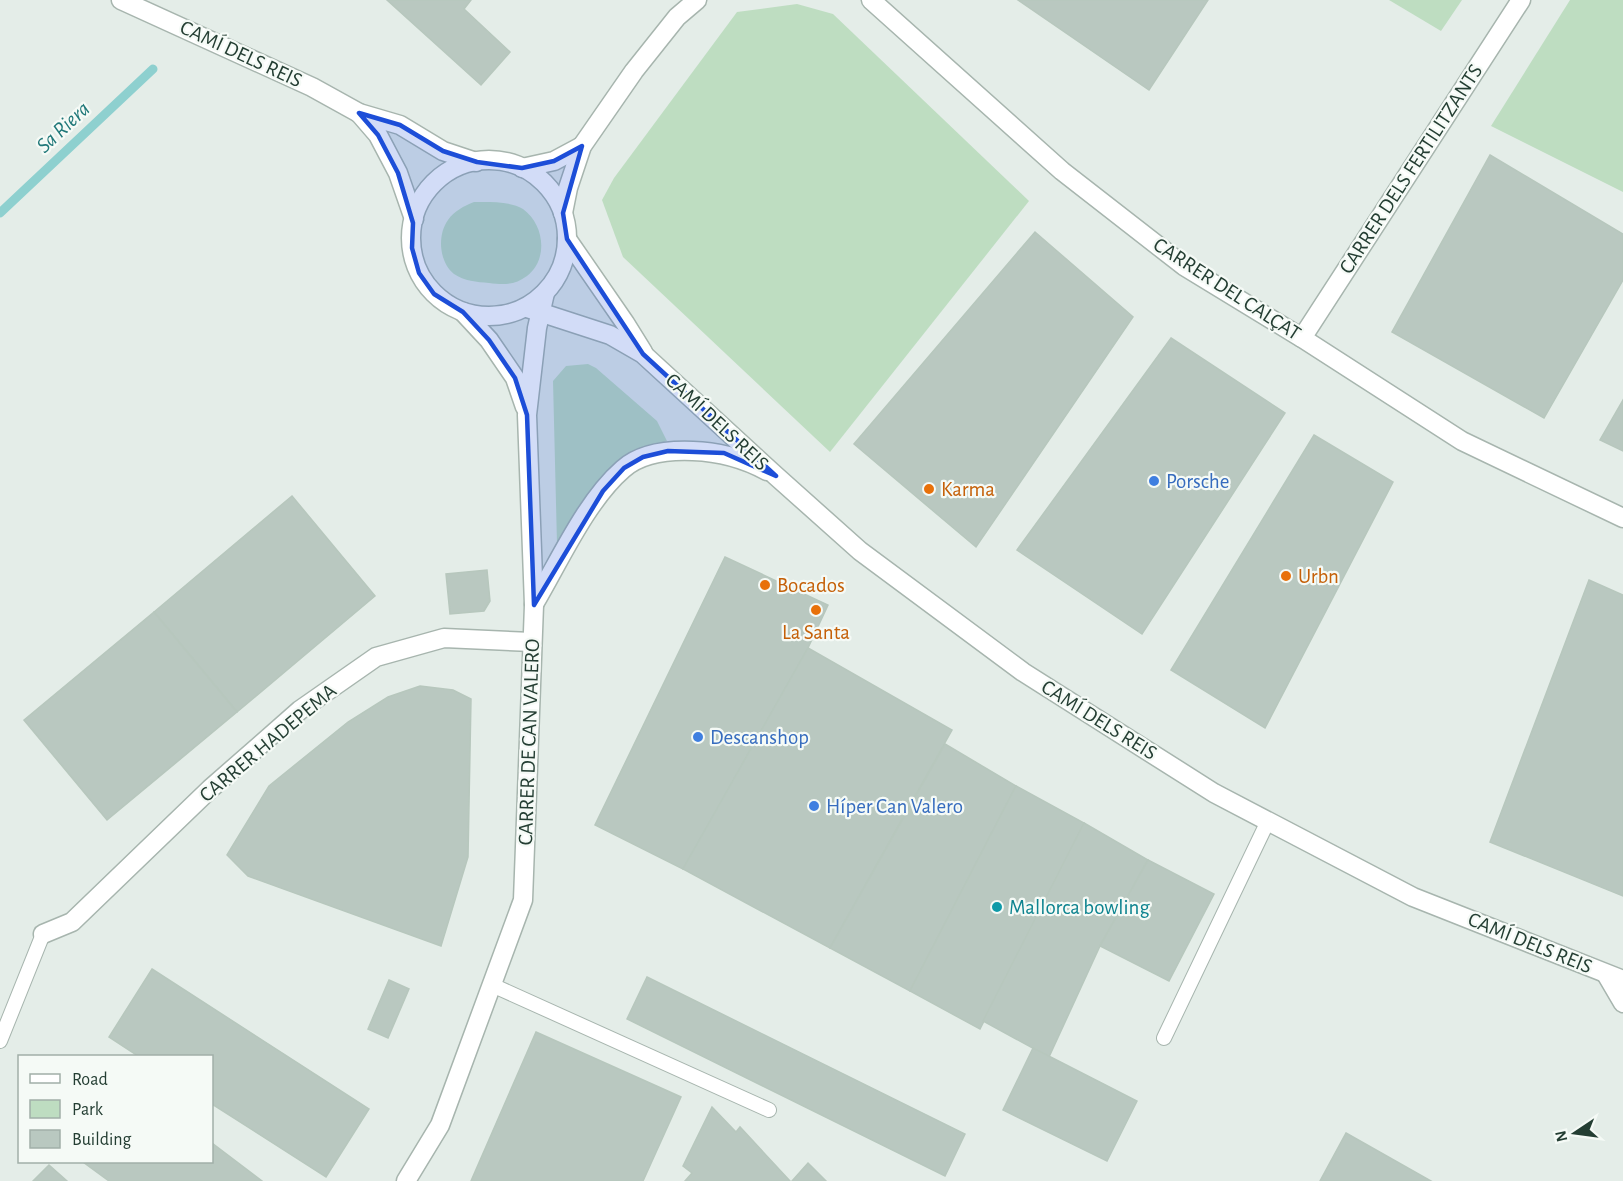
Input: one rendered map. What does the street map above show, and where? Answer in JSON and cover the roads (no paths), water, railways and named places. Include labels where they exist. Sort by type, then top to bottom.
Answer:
[{"type":"street","name":"CAMÍ DELS REIS","points":[[122,0],[312,87],[359,113]]},
{"type":"street","points":[[563,213],[568,188],[582,146],[634,71],[677,17],[697,0]]},
{"type":"street","name":"CARRER DEL CALÇAT","points":[[871,0],[1062,171],[1184,266],[1302,338],[1462,441],[1623,518]]},
{"type":"street","name":"CARRER DELS FERTILITZANTS","points":[[1302,338],[1521,0]]},
{"type":"street","points":[[359,113],[400,125],[443,151],[477,162]]},
{"type":"street","points":[[359,113],[378,135],[398,173],[414,219]]},
{"type":"street","points":[[522,168],[554,161],[582,146]]},
{"type":"street","points":[[534,605],[527,415],[534,310],[552,285],[565,260],[567,239],[563,213],[551,190],[534,173],[511,163],[485,160],[459,166],[437,179],[420,201],[414,219],[412,248],[419,273],[434,294],[455,309],[479,316],[534,310],[610,335],[644,354]]},
{"type":"street","points":[[567,239],[644,354]]},
{"type":"street","points":[[463,312],[489,340],[515,378],[527,415]]},
{"type":"street","name":"CAMÍ DELS REIS","points":[[644,354],[860,550],[1023,672],[1214,794],[1413,897],[1615,977]]},
{"type":"street","name":"CARRER DE CAN VALERO","points":[[406,1181],[440,1125],[523,900],[534,605],[580,525],[603,491],[624,468],[643,457],[668,451],[724,453],[749,461],[776,476]]},
{"type":"street","name":"CARRER HADEPEMA","points":[[43,934],[72,922],[210,789],[300,710],[376,657],[444,638],[532,642]]},
{"type":"street","points":[[1615,977],[1623,1003]]},
{"type":"lane","points":[[1164,1038],[1268,821]]},
{"type":"lane","points":[[0,1041],[43,934]]},
{"type":"lane","points":[[492,986],[770,1110]]},
{"type":"waterway","name":"Sa Riera","points":[[0,213],[153,69]]},
{"type":"place","name":"Porsche","points":[[1154,481]]},
{"type":"place","name":"Karma","points":[[929,489]]},
{"type":"place","name":"Urbn","points":[[1286,576]]},
{"type":"place","name":"Bocados","points":[[765,585]]},
{"type":"place","name":"La Santa","points":[[816,610]]},
{"type":"place","name":"Descanshop","points":[[698,737]]},
{"type":"place","name":"Híper Can Valero","points":[[814,806]]},
{"type":"place","name":"Mallorca bowling","points":[[997,907]]}]
